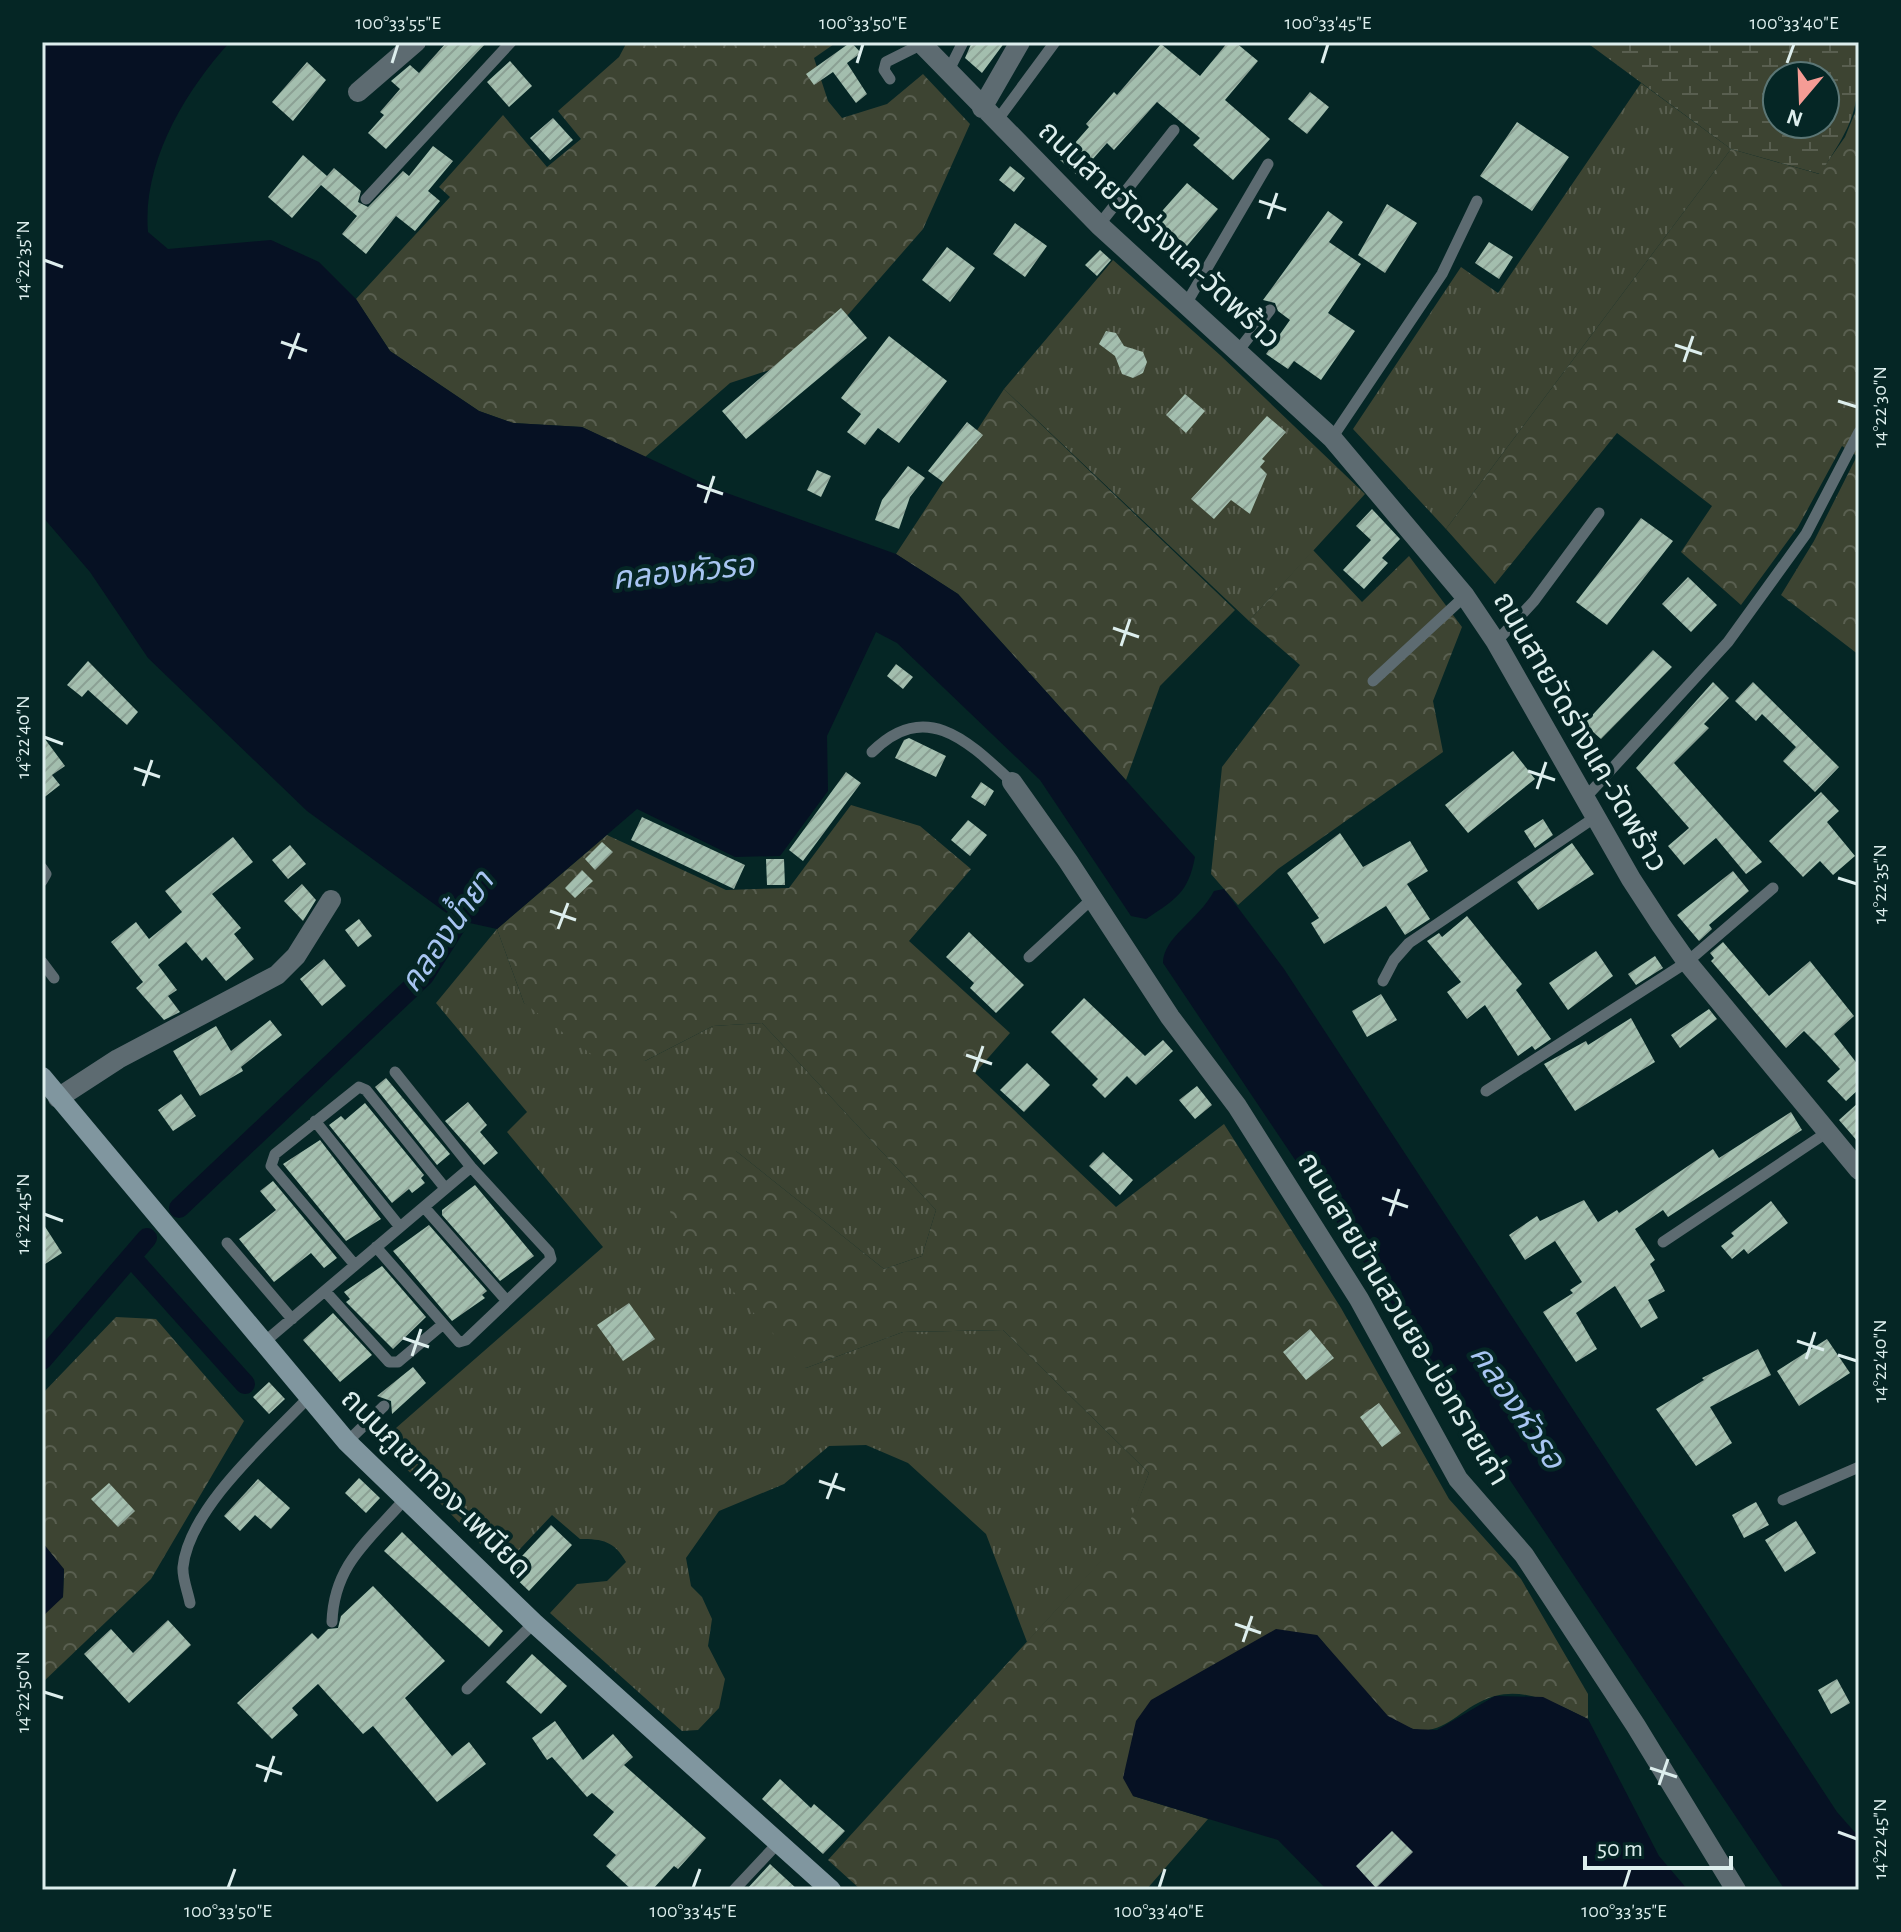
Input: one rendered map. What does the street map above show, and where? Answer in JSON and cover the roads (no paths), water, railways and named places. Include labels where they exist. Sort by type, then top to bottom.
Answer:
[{"type":"main road","name":"ถนนภูเขาทอง-เพนียด","points":[[47,1085],[262,1345],[347,1442],[534,1623],[831,1890]]},
{"type":"street","points":[[358,92],[416,42]]},
{"type":"street","points":[[989,115],[1020,42]]},
{"type":"street","name":"ถนนสายวัดร่างแค-วัดพร้าว","points":[[921,43],[1099,225],[1332,438],[1465,596],[1496,642],[1631,879],[1687,962],[1859,1170]]},
{"type":"street","name":"ถนนสายบ้านสวนยอ-บ่อทรายเก่า","points":[[1012,782],[1093,898],[1170,1017],[1237,1106],[1359,1299],[1458,1479],[1542,1581],[1736,1890]]},
{"type":"street","points":[[47,1085],[118,1059],[277,975],[296,956],[331,900]]},
{"type":"lane","points":[[366,199],[511,42]]},
{"type":"lane","points":[[949,70],[963,42]]},
{"type":"lane","points":[[989,115],[1055,42]]},
{"type":"lane","points":[[890,79],[884,70],[886,62],[921,43]]},
{"type":"lane","points":[[1099,225],[1174,130]]},
{"type":"lane","points":[[1186,304],[1268,164]]},
{"type":"lane","points":[[1332,438],[1442,274],[1477,201]]},
{"type":"lane","points":[[1238,351],[1270,310]]},
{"type":"lane","points":[[1586,797],[1728,642],[1806,534],[1859,432]]},
{"type":"lane","points":[[1496,642],[1534,601],[1599,513]]},
{"type":"lane","points":[[1373,681],[1465,596]]},
{"type":"lane","points":[[872,752],[891,733],[920,727],[933,729],[964,739],[1012,782]]},
{"type":"lane","points":[[1383,981],[1394,960],[1409,943],[1597,816]]},
{"type":"lane","points":[[42,868],[46,874],[42,881]]},
{"type":"lane","points":[[1486,1091],[1687,962],[1773,888]]},
{"type":"lane","points":[[1029,957],[1093,898]]},
{"type":"lane","points":[[42,962],[54,978]]},
{"type":"lane","points":[[376,1247],[459,1342],[466,1340],[549,1264],[549,1252],[471,1167],[395,1072]]},
{"type":"lane","points":[[355,1265],[271,1166],[275,1154],[359,1087],[366,1090],[445,1188]]},
{"type":"lane","points":[[315,1121],[400,1227]]},
{"type":"lane","points":[[1663,1242],[1829,1131]]},
{"type":"lane","points":[[262,1345],[471,1167]]},
{"type":"lane","points":[[424,1207],[507,1301]]},
{"type":"lane","points":[[227,1243],[292,1319]]},
{"type":"lane","points":[[325,1291],[389,1362],[398,1362],[442,1325]]},
{"type":"lane","points":[[190,1603],[182,1569],[188,1548],[219,1491],[308,1398]]},
{"type":"lane","points":[[347,1442],[384,1406]]},
{"type":"lane","points":[[1783,1500],[1859,1467]]},
{"type":"lane","points":[[332,1622],[336,1583],[345,1568],[404,1500]]},
{"type":"lane","points":[[467,1689],[534,1623]]},
{"type":"lane","points":[[734,1890],[778,1843]]},
{"type":"water","name":"คลองหัวรอ","points":[[42,42],[230,42],[183,105],[159,154],[148,206],[148,232],[168,249],[271,240],[319,262],[356,299],[390,351],[479,411],[513,423],[582,427],[713,488],[896,554],[958,594],[1195,857],[1189,879],[1179,894],[1146,919],[1131,916],[1040,780],[897,643],[876,632],[827,736],[828,791],[780,856],[735,857],[637,809],[497,929],[456,920],[307,811],[148,658],[90,572],[42,516]]},
{"type":"water","name":"คลองหัวรอ","points":[[1224,889],[1284,969],[1837,1812],[1859,1837],[1859,1890],[1785,1890],[1163,963],[1175,936],[1200,911],[1214,891]]},
{"type":"water","points":[[42,1542],[64,1569],[63,1597],[43,1616]]},
{"type":"water","points":[[1276,1629],[1317,1635],[1388,1716],[1413,1729],[1437,1730],[1495,1696],[1543,1697],[1588,1719],[1659,1856],[1688,1890],[1327,1890],[1278,1840],[1133,1796],[1123,1778],[1136,1721],[1151,1700]]},
{"type":"waterway","name":"คลองน้ำยา","points":[[179,1208],[424,976],[472,900]]},
{"type":"waterway","name":"คลองน้ำยา","points":[[42,1360],[147,1238]]},
{"type":"waterway","points":[[131,1257],[245,1384]]}]
